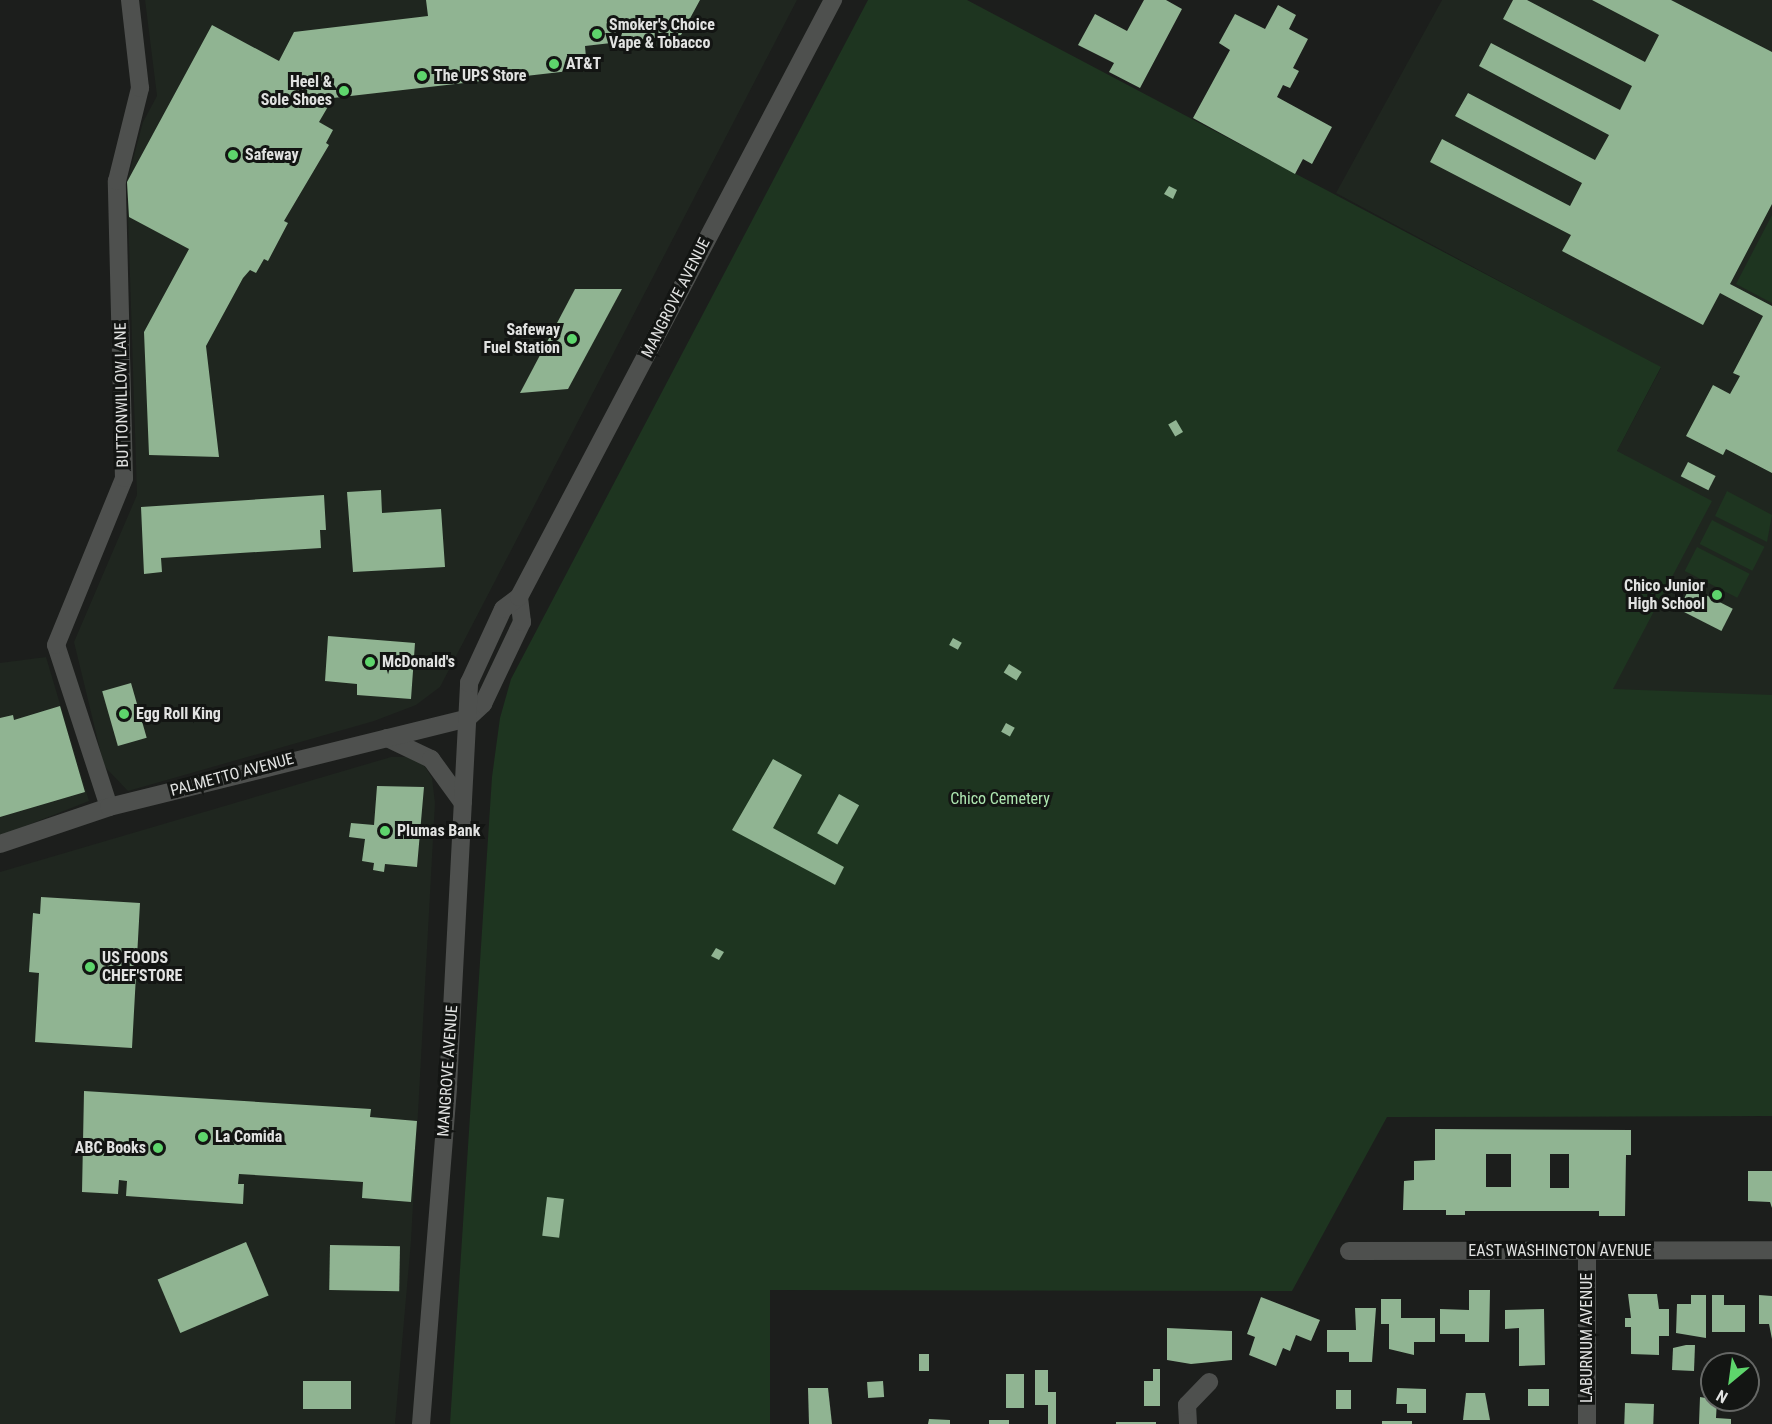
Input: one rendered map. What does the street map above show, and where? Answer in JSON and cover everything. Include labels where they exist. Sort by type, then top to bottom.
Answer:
[{"type":"street","name":"BUTTONWILLOW LANE","points":[[109,807],[56,645],[124,478],[117,181],[140,88],[130,0]]},
{"type":"street","name":"MANGROVE AVENUE","points":[[421,1424],[448,1086],[468,718],[483,704],[522,622],[519,597],[833,0]]},
{"type":"street","name":"PALMETTO AVENUE","points":[[0,843],[109,807],[468,718]]},
{"type":"street","points":[[386,737],[431,759],[463,803]]},
{"type":"street","name":"EAST WASHINGTON AVENUE","points":[[1348,1251],[1772,1250]]},
{"type":"street","name":"LABURNUM AVENUE","points":[[1587,1251],[1587,1424]]},
{"type":"street","points":[[1188,1424],[1188,1405],[1209,1382]]},
{"type":"shaded area","points":[[145,0],[797,0],[440,687],[416,705],[374,721],[128,791],[104,766],[74,642],[137,495],[127,182],[143,122],[157,96]]},
{"type":"shaded area","name":"Chico Junior High School","points":[[1442,0],[1772,0],[1772,1116],[1387,1117],[1617,451],[1661,368],[1336,193]]},
{"type":"shaded area","points":[[46,657],[89,801],[0,836],[0,663]]},
{"type":"shaded area","points":[[391,757],[413,757],[424,765],[432,778],[435,803],[411,1241],[395,1424],[0,1424],[0,872]]},
{"type":"green space","name":"Chico Cemetery","points":[[868,0],[967,0],[1661,367],[1617,451],[1712,501],[1613,689],[1772,695],[1772,1116],[1387,1117],[1292,1291],[770,1290],[770,1424],[450,1424],[492,777],[500,718],[511,679]]},
{"type":"green space","points":[[1772,215],[1772,303],[1736,284]]},
{"type":"green space","points":[[1727,491],[1772,515],[1767,542],[1715,516]]},
{"type":"green space","points":[[1712,520],[1765,547],[1752,571],[1700,544]]},
{"type":"green space","points":[[1697,547],[1750,574],[1737,598],[1685,571]]},
{"type":"building","points":[[426,0],[700,0],[681,35],[585,46],[587,69],[333,98],[319,122],[333,130],[326,143],[329,145],[284,221],[288,223],[268,261],[264,259],[256,273],[250,270],[243,278],[206,346],[219,457],[149,455],[144,332],[189,249],[129,217],[127,182],[212,25],[279,61],[294,32],[428,16]]},
{"type":"building","points":[[1144,0],[1166,0],[1182,9],[1140,88],[1109,72],[1114,63],[1078,45],[1095,14],[1127,31]]},
{"type":"building","points":[[1513,0],[1527,0],[1645,62],[1659,35],[1592,0],[1671,0],[1772,52],[1772,204],[1730,284],[1772,306],[1772,473],[1726,449],[1723,455],[1686,436],[1713,385],[1730,394],[1740,376],[1733,373],[1763,316],[1720,293],[1703,325],[1562,251],[1571,235],[1430,162],[1442,139],[1570,206],[1582,183],[1455,116],[1468,93],[1595,160],[1609,135],[1479,66],[1491,43],[1620,110],[1632,86],[1503,19]]},
{"type":"building","points":[[1278,5],[1296,15],[1289,29],[1308,39],[1293,68],[1299,71],[1290,88],[1283,85],[1277,97],[1332,127],[1312,164],[1303,159],[1295,174],[1193,118],[1230,50],[1219,43],[1235,14],[1265,29]]},
{"type":"building","points":[[1169,186],[1177,190],[1173,199],[1164,194]]},
{"type":"building","name":"Safeway Fuel Station","points":[[575,289],[622,289],[568,389],[520,393]]},
{"type":"building","points":[[1176,420],[1183,432],[1175,437],[1168,424]]},
{"type":"building","points":[[1688,462],[1716,476],[1708,490],[1681,476]]},
{"type":"building","points":[[381,490],[382,513],[441,509],[445,567],[353,572],[347,492]]},
{"type":"building","points":[[324,495],[326,530],[320,530],[321,548],[161,558],[162,572],[144,574],[141,507]]},
{"type":"building","points":[[1690,587],[1733,609],[1721,631],[1679,609]]},
{"type":"building","name":"McDonald's","points":[[328,636],[415,643],[411,699],[357,695],[357,684],[325,681]]},
{"type":"building","points":[[953,638],[962,643],[958,650],[949,645]]},
{"type":"building","points":[[1009,664],[1022,672],[1016,680],[1004,672]]},
{"type":"building","points":[[131,683],[147,738],[118,746],[102,691]]},
{"type":"building","points":[[60,706],[85,792],[0,817],[0,718],[13,715],[14,720]]},
{"type":"building","points":[[1006,723],[1015,728],[1010,737],[1001,732]]},
{"type":"building","points":[[773,759],[802,775],[773,828],[844,867],[835,885],[732,830]]},
{"type":"building","name":"Plumas Bank","points":[[377,786],[424,787],[417,867],[385,864],[384,872],[373,870],[374,863],[362,861],[365,839],[349,837],[351,823],[374,825]]},
{"type":"building","points":[[839,794],[859,805],[837,845],[817,833]]},
{"type":"building","points":[[41,897],[140,903],[132,1048],[35,1042],[39,973],[29,972],[33,913],[40,914]]},
{"type":"building","points":[[716,948],[724,952],[719,960],[711,956]]},
{"type":"building","points":[[84,1091],[371,1109],[370,1117],[417,1121],[411,1202],[362,1198],[363,1182],[239,1174],[238,1184],[244,1184],[243,1204],[126,1196],[127,1181],[119,1180],[118,1194],[82,1192]]},
{"type":"building","points":[[1435,1129],[1631,1130],[1631,1155],[1626,1155],[1625,1216],[1599,1216],[1599,1211],[1465,1211],[1465,1215],[1446,1215],[1446,1210],[1403,1210],[1404,1181],[1414,1180],[1414,1161],[1435,1160]],"holes":[[[1486,1154],[1511,1154],[1511,1187],[1486,1187]],[[1550,1154],[1569,1154],[1569,1188],[1550,1188]]]},
{"type":"building","points":[[1748,1171],[1772,1171],[1772,1208],[1770,1202],[1748,1201]]},
{"type":"building","points":[[547,1197],[564,1199],[559,1238],[542,1236]]},
{"type":"building","points":[[246,1242],[269,1295],[180,1333],[158,1280]]},
{"type":"building","points":[[330,1245],[400,1246],[399,1291],[329,1290]]},
{"type":"building","points":[[1469,1290],[1490,1290],[1489,1342],[1465,1342],[1465,1334],[1440,1334],[1440,1309],[1469,1310]]},
{"type":"building","points":[[1628,1294],[1657,1294],[1659,1309],[1669,1309],[1669,1336],[1659,1336],[1659,1355],[1631,1354],[1631,1327],[1625,1327],[1625,1318],[1631,1318]]},
{"type":"building","points":[[1691,1295],[1706,1295],[1706,1338],[1676,1333],[1677,1304],[1691,1304]]},
{"type":"building","points":[[1712,1295],[1724,1295],[1724,1305],[1745,1305],[1745,1332],[1712,1332]]},
{"type":"building","points":[[1759,1295],[1772,1296],[1772,1339],[1769,1324],[1759,1324]]},
{"type":"building","points":[[1261,1297],[1320,1320],[1311,1341],[1296,1335],[1290,1351],[1283,1348],[1276,1366],[1249,1355],[1255,1337],[1247,1334]]},
{"type":"building","points":[[1381,1299],[1401,1299],[1401,1318],[1435,1318],[1435,1342],[1414,1342],[1414,1355],[1389,1349],[1389,1324],[1381,1324]]},
{"type":"building","points":[[1355,1308],[1376,1308],[1372,1362],[1349,1362],[1349,1352],[1327,1352],[1327,1330],[1356,1330]]},
{"type":"building","points":[[1544,1309],[1545,1365],[1519,1366],[1519,1328],[1505,1329],[1505,1310]]},
{"type":"building","points":[[1167,1328],[1232,1331],[1232,1360],[1191,1364],[1167,1360]]},
{"type":"building","points":[[1695,1345],[1694,1371],[1672,1370],[1673,1348]]},
{"type":"building","points":[[919,1354],[929,1354],[929,1371],[919,1371]]},
{"type":"building","points":[[1153,1369],[1160,1369],[1160,1406],[1144,1406],[1144,1381],[1153,1381]]},
{"type":"building","points":[[1035,1370],[1048,1370],[1048,1392],[1056,1392],[1056,1424],[1048,1424],[1048,1405],[1035,1405]]},
{"type":"building","points":[[1006,1374],[1024,1374],[1024,1408],[1006,1408]]},
{"type":"building","points":[[303,1381],[351,1381],[351,1409],[303,1409]]},
{"type":"building","points":[[883,1381],[884,1397],[868,1398],[867,1382]]},
{"type":"building","points":[[808,1388],[828,1388],[832,1424],[809,1424]]},
{"type":"building","points":[[1397,1388],[1426,1389],[1426,1413],[1407,1413],[1407,1404],[1396,1404]]},
{"type":"building","points":[[1528,1389],[1549,1389],[1549,1406],[1528,1406]]},
{"type":"building","points":[[1336,1390],[1351,1390],[1351,1409],[1336,1409]]},
{"type":"building","points":[[1466,1393],[1485,1393],[1490,1420],[1463,1420]]},
{"type":"building","points":[[1700,1397],[1700,1412],[1716,1412],[1716,1418],[1731,1419],[1731,1424],[1699,1424]]},
{"type":"building","points":[[1625,1403],[1654,1404],[1653,1424],[1624,1424]]},
{"type":"building","points":[[929,1419],[950,1420],[950,1424],[928,1424]]},
{"type":"building","points":[[989,1420],[1009,1420],[1009,1424],[989,1424]]},
{"type":"building","points":[[1382,1421],[1412,1421],[1412,1424],[1382,1424]]},
{"type":"building","points":[[1116,1422],[1156,1422],[1156,1424],[1116,1424]]},
{"type":"place","name":"Smoker's Choice Vape & Tobacco","points":[[597,34]]},
{"type":"place","name":"AT&T","points":[[554,64]]},
{"type":"place","name":"The UPS Store","points":[[422,76]]},
{"type":"place","name":"Heel & Sole Shoes","points":[[344,91]]},
{"type":"place","name":"Safeway","points":[[233,155]]},
{"type":"place","name":"Safeway Fuel Station","points":[[572,339]]},
{"type":"place","name":"Chico Junior High School","points":[[1717,595]]},
{"type":"place","name":"McDonald's","points":[[370,662]]},
{"type":"place","name":"Egg Roll King","points":[[124,714]]},
{"type":"place","name":"Plumas Bank","points":[[385,831]]},
{"type":"place","name":"US FOODS CHEF'STORE","points":[[90,967]]},
{"type":"place","name":"La Comida","points":[[203,1137]]},
{"type":"place","name":"ABC Books","points":[[158,1148]]}]
